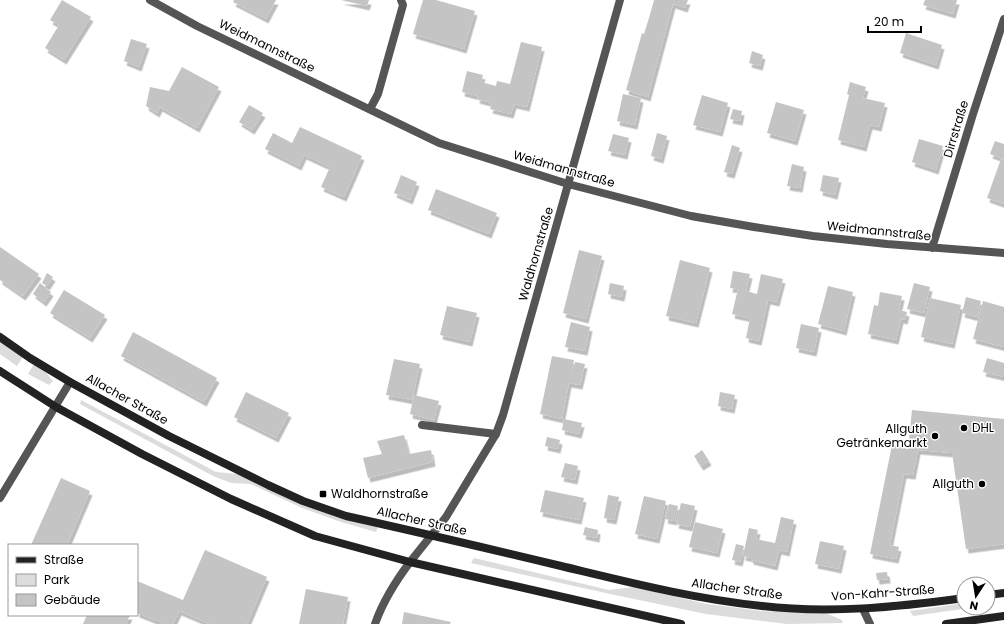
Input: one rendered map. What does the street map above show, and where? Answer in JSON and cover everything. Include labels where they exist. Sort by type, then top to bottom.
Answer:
[{"type":"main road","name":"Allacher Straße","points":[[0,337],[30,358],[70,382],[169,436],[268,486],[303,501],[346,516],[433,535],[626,582],[699,597],[763,606],[804,609]]},
{"type":"main road","points":[[0,371],[56,407],[189,479],[315,536],[410,562],[681,624]]},
{"type":"main road","name":"Von-Kahr-Straße","points":[[804,609],[863,609],[956,599]]},
{"type":"main road","points":[[946,624],[1004,616]]},
{"type":"street","name":"Weidmannstraße","points":[[150,0],[197,26],[439,142],[568,184],[691,216],[813,236],[932,248],[1004,253]]},
{"type":"street","points":[[370,109],[378,94],[403,5],[401,0]]},
{"type":"street","name":"Waldhornstraße","points":[[375,624],[381,606],[392,586],[446,517],[496,434],[503,415],[620,0]]},
{"type":"street","name":"Dirrstraße","points":[[932,248],[1004,18]]},
{"type":"street","points":[[0,498],[70,382]]},
{"type":"street","points":[[422,425],[496,434]]},
{"type":"street","points":[[863,609],[870,624]]},
{"type":"green space","points":[[0,341],[23,357],[17,366],[0,354]]},
{"type":"green space","points":[[34,364],[45,371],[53,381],[49,385],[28,374]]},
{"type":"green space","points":[[81,400],[216,472],[237,474],[378,527],[376,532],[341,522],[302,508],[251,484],[231,483],[213,476],[80,404]]},
{"type":"green space","points":[[474,558],[609,590],[634,587],[707,604],[762,611],[828,614],[842,620],[843,623],[787,624],[706,614],[471,563]]},
{"type":"green space","points":[[956,604],[956,610],[913,616],[910,611]]},
{"type":"building","points":[[62,0],[91,17],[64,60],[45,48],[59,25],[50,20]]},
{"type":"building","points":[[234,0],[276,0],[266,19],[233,2]]},
{"type":"building","points":[[341,0],[369,0],[367,6]]},
{"type":"building","points":[[423,0],[436,0],[475,11],[464,49],[413,34]]},
{"type":"building","points":[[654,0],[688,0],[685,8],[673,4],[648,97],[626,90],[642,33],[644,34]]},
{"type":"building","points":[[925,0],[957,0],[953,14],[923,5]]},
{"type":"building","points":[[906,33],[942,45],[936,65],[900,53]]},
{"type":"building","points":[[131,39],[147,44],[139,67],[124,61]]},
{"type":"building","points":[[521,42],[542,47],[527,107],[514,104],[511,114],[490,109],[492,103],[477,99],[478,96],[462,92],[467,71],[483,75],[481,82],[496,86],[497,81],[510,84]]},
{"type":"building","points":[[752,51],[763,55],[760,66],[749,63]]},
{"type":"building","points":[[182,67],[219,87],[197,128],[160,107],[157,113],[146,106],[150,87],[169,91]]},
{"type":"building","points":[[850,82],[866,87],[863,98],[885,103],[879,127],[870,125],[864,147],[838,140],[849,95],[847,94]]},
{"type":"building","points":[[623,94],[641,98],[635,125],[617,121]]},
{"type":"building","points":[[702,95],[728,103],[720,132],[693,125]]},
{"type":"building","points":[[776,102],[804,110],[795,141],[767,133]]},
{"type":"building","points":[[249,105],[263,113],[252,130],[239,122]]},
{"type":"building","points":[[733,109],[742,111],[740,121],[730,119]]},
{"type":"building","points":[[300,127],[362,156],[344,197],[321,187],[330,167],[304,155],[299,166],[265,149],[273,133],[292,143]]},
{"type":"building","points":[[657,133],[667,136],[661,159],[651,156]]},
{"type":"building","points":[[613,134],[629,138],[625,155],[608,151]]},
{"type":"building","points":[[919,139],[943,146],[936,170],[912,162]]},
{"type":"building","points":[[995,141],[1004,144],[1004,159],[990,154]]},
{"type":"building","points":[[732,145],[740,148],[732,174],[724,172]]},
{"type":"building","points":[[1001,159],[1004,160],[1004,204],[987,198]]},
{"type":"building","points":[[792,164],[804,167],[800,188],[787,186]]},
{"type":"building","points":[[401,175],[417,182],[410,200],[394,193]]},
{"type":"building","points":[[823,175],[839,178],[835,195],[820,191]]},
{"type":"building","points":[[436,189],[497,213],[489,234],[428,210]]},
{"type":"building","points":[[0,247],[39,274],[23,296],[0,280]]},
{"type":"building","points":[[579,250],[602,256],[586,319],[563,313]]},
{"type":"building","points":[[680,260],[710,268],[696,323],[666,316]]},
{"type":"building","points":[[733,271],[750,274],[746,291],[757,294],[761,274],[783,279],[777,302],[768,300],[759,341],[746,338],[750,318],[732,314],[738,289],[730,288]]},
{"type":"building","points":[[47,273],[53,277],[47,286],[42,283]]},
{"type":"building","points":[[40,283],[51,292],[44,302],[33,294]]},
{"type":"building","points":[[610,283],[624,286],[622,297],[608,294]]},
{"type":"building","points":[[914,283],[930,287],[924,313],[907,309]]},
{"type":"building","points":[[828,286],[853,292],[844,331],[818,324]]},
{"type":"building","points":[[64,290],[105,315],[90,338],[50,313]]},
{"type":"building","points":[[880,292],[902,296],[899,310],[907,312],[905,320],[901,319],[896,340],[868,334],[874,305],[878,306]]},
{"type":"building","points":[[966,297],[981,301],[977,317],[962,313]]},
{"type":"building","points":[[930,298],[961,305],[952,344],[921,337]]},
{"type":"building","points":[[983,301],[1004,307],[1004,347],[973,339]]},
{"type":"building","points":[[447,306],[477,313],[470,342],[440,335]]},
{"type":"building","points":[[571,322],[590,327],[585,351],[565,347]]},
{"type":"building","points":[[801,324],[819,328],[814,352],[796,348]]},
{"type":"building","points":[[133,332],[217,378],[204,402],[121,356]]},
{"type":"building","points":[[552,356],[574,360],[571,377],[575,362],[585,364],[580,385],[569,383],[562,419],[540,414]]},
{"type":"building","points":[[987,358],[1004,363],[1004,377],[983,372]]},
{"type":"building","points":[[394,359],[420,364],[412,400],[386,395]]},
{"type":"building","points":[[246,392],[289,413],[276,438],[234,417]]},
{"type":"building","points":[[720,392],[735,395],[732,409],[718,406]]},
{"type":"building","points":[[414,395],[439,401],[434,420],[410,414]]},
{"type":"building","points":[[912,410],[1004,419],[1004,544],[966,549],[952,453],[918,450],[913,475],[904,474],[890,545],[899,547],[896,559],[870,554],[892,445],[908,449]]},
{"type":"building","points":[[564,419],[582,423],[579,434],[562,430]]},
{"type":"building","points":[[404,435],[409,454],[431,450],[433,462],[368,478],[363,458],[382,454],[377,441]]},
{"type":"building","points":[[547,437],[560,440],[558,449],[545,446]]},
{"type":"building","points":[[702,450],[709,461],[701,466],[694,456]]},
{"type":"building","points":[[565,463],[578,466],[575,480],[561,477]]},
{"type":"building","points":[[61,478],[90,491],[67,544],[31,544]]},
{"type":"building","points":[[545,490],[584,498],[579,520],[540,512]]},
{"type":"building","points":[[608,495],[619,497],[614,520],[604,518]]},
{"type":"building","points":[[644,496],[666,501],[657,539],[635,534]]},
{"type":"building","points":[[681,503],[695,506],[690,527],[676,524]]},
{"type":"building","points":[[669,504],[678,506],[675,521],[665,519]]},
{"type":"building","points":[[781,517],[794,520],[787,552],[779,550],[775,566],[751,560],[751,558],[743,556],[749,528],[758,530],[756,539],[775,543]]},
{"type":"building","points":[[695,522],[723,529],[717,553],[689,547]]},
{"type":"building","points":[[585,527],[598,530],[597,538],[583,535]]},
{"type":"building","points":[[820,541],[844,546],[839,569],[815,564]]},
{"type":"building","points":[[736,544],[744,546],[740,562],[732,560]]},
{"type":"building","points":[[205,550],[267,577],[247,624],[210,624],[179,611],[173,624],[165,624],[138,613],[138,581],[183,600]]},
{"type":"building","points":[[887,572],[888,579],[877,580],[876,573]]},
{"type":"building","points":[[306,589],[348,597],[343,624],[299,624]]},
{"type":"building","points":[[404,612],[451,622],[450,624],[402,624]]},
{"type":"building","points":[[87,616],[130,616],[126,624],[83,624]]},
{"type":"place","name":"DHL","points":[[964,428]]},
{"type":"place","name":"Allguth Getränkemarkt","points":[[935,436]]},
{"type":"place","name":"Allguth","points":[[982,484]]},
{"type":"place","name":"Waldhornstraße","points":[[323,494]]}]
